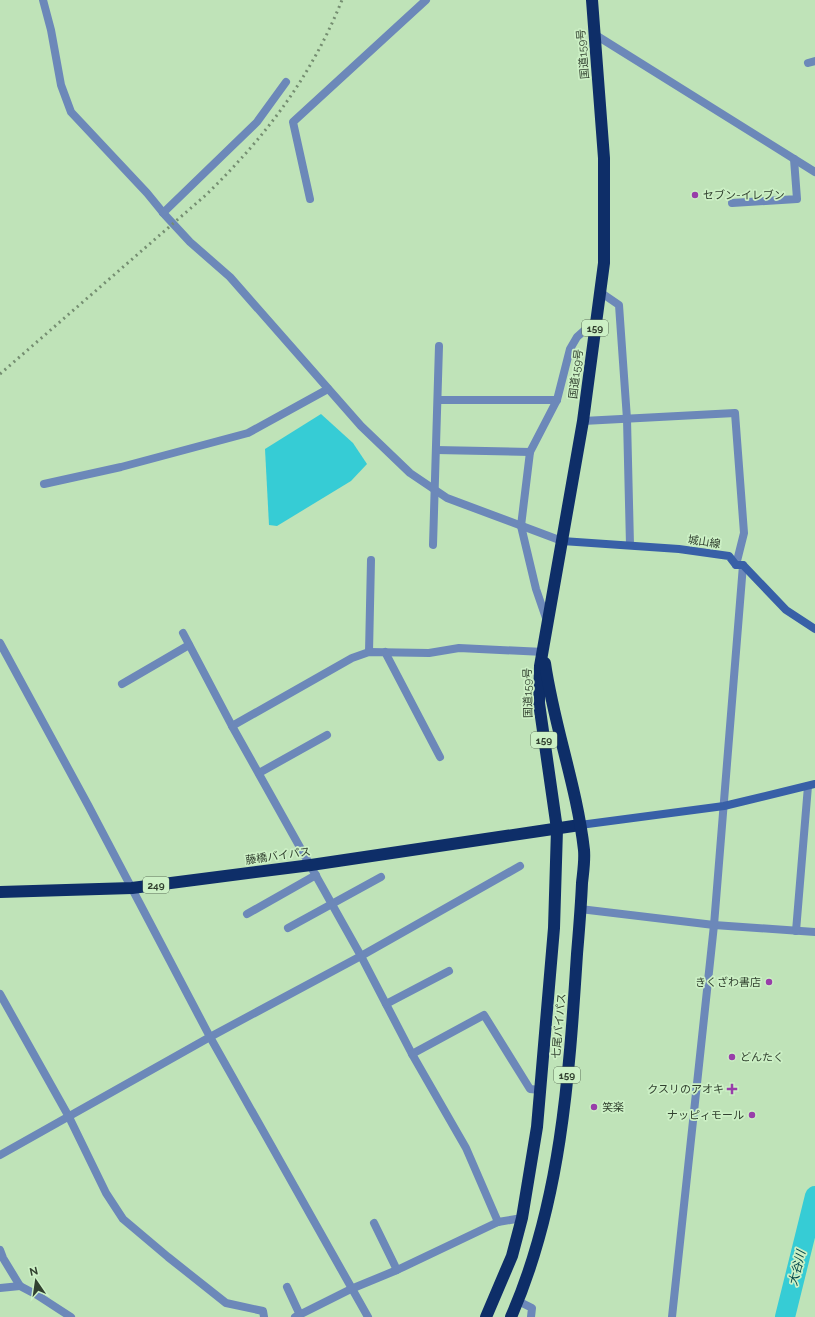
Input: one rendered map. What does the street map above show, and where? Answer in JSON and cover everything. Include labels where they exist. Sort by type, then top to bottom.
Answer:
[{"type":"highway","name":"国道159号","points":[[557,829],[539,703],[540,666],[544,652],[562,541],[584,421],[604,263],[604,158],[592,0]]},
{"type":"highway","name":"国道159号","points":[[544,652],[549,690],[580,825]]},
{"type":"highway","name":"249","points":[[557,829],[580,825]]},
{"type":"highway","name":"七尾バイパス","points":[[511,1317],[536,1248],[553,1188],[562,1127],[572,1028],[584,852],[580,825]]},
{"type":"highway","name":"藤橋バイパス","points":[[0,892],[132,888],[314,870],[557,829]]},
{"type":"highway","name":"七尾バイパス","points":[[486,1317],[512,1256],[522,1218],[536,1134],[554,928],[557,829]]},
{"type":"main road","name":"城山線","points":[[562,541],[679,549],[729,556],[786,610],[815,629]]},
{"type":"main road","points":[[580,825],[724,806],[812,785]]},
{"type":"street","points":[[43,0],[51,30],[61,85],[71,112],[147,193],[190,242],[230,277],[328,389],[387,452],[410,473],[447,498],[562,541]]},
{"type":"street","points":[[310,199],[293,122],[426,0]]},
{"type":"street","points":[[594,34],[815,172]]},
{"type":"street","points":[[163,213],[257,122],[286,82]]},
{"type":"street","points":[[732,203],[797,199],[794,159]]},
{"type":"street","points":[[600,292],[619,305],[627,419],[630,545]]},
{"type":"street","points":[[548,624],[536,589],[521,526],[530,452],[557,400],[570,349],[577,336],[596,320]]},
{"type":"street","points":[[433,545],[439,346]]},
{"type":"street","points":[[44,484],[121,467],[248,433],[328,389]]},
{"type":"street","points":[[438,400],[557,400]]},
{"type":"street","points":[[584,421],[735,413],[744,532],[739,565],[724,806],[714,925],[672,1317]]},
{"type":"street","points":[[436,450],[530,452]]},
{"type":"street","points":[[369,652],[371,560]]},
{"type":"street","points":[[183,633],[232,726],[333,904],[412,1054],[466,1148],[498,1222]]},
{"type":"street","points":[[0,643],[210,1036],[350,1289],[368,1317]]},
{"type":"street","points":[[122,684],[189,645]]},
{"type":"street","points":[[232,726],[352,658],[369,652],[429,653],[459,648],[544,652]]},
{"type":"street","points":[[385,652],[440,757]]},
{"type":"street","points":[[259,773],[327,735]]},
{"type":"street","points":[[796,931],[812,785]]},
{"type":"street","points":[[0,1155],[69,1118],[210,1036],[361,956],[520,866]]},
{"type":"street","points":[[247,914],[314,870]]},
{"type":"street","points":[[288,928],[382,877]]},
{"type":"street","points":[[580,909],[714,925],[815,932]]},
{"type":"street","points":[[386,1004],[449,971]]},
{"type":"street","points":[[0,994],[69,1118],[106,1193],[123,1218],[168,1257],[226,1303],[263,1311],[264,1317]]},
{"type":"street","points":[[412,1054],[484,1015],[530,1089],[540,1090]]},
{"type":"street","points":[[287,1287],[298,1316],[350,1289],[397,1270],[498,1222],[522,1218]]},
{"type":"street","points":[[374,1223],[397,1270]]},
{"type":"street","points":[[0,1250],[3,1258],[20,1286],[71,1317]]},
{"type":"street","points":[[0,1288],[20,1286]]},
{"type":"street","points":[[518,1301],[532,1308],[531,1317]]},
{"type":"water","points":[[321,414],[353,443],[367,464],[351,481],[277,526],[269,525],[265,449]]},
{"type":"waterway","name":"大谷川","points":[[785,1317],[815,1196]]},
{"type":"railway","points":[[0,374],[207,194],[249,150],[285,104],[301,80],[330,28],[342,0]]},
{"type":"place","name":"セブン-イレブン","points":[[695,195]]},
{"type":"place","name":"きくざわ書店","points":[[769,982]]},
{"type":"place","name":"どんたく","points":[[732,1057]]},
{"type":"place","name":"クスリのアオキ","points":[[732,1089]]},
{"type":"place","name":"笑楽","points":[[594,1107]]},
{"type":"place","name":"ナッピィモール","points":[[752,1115]]}]
